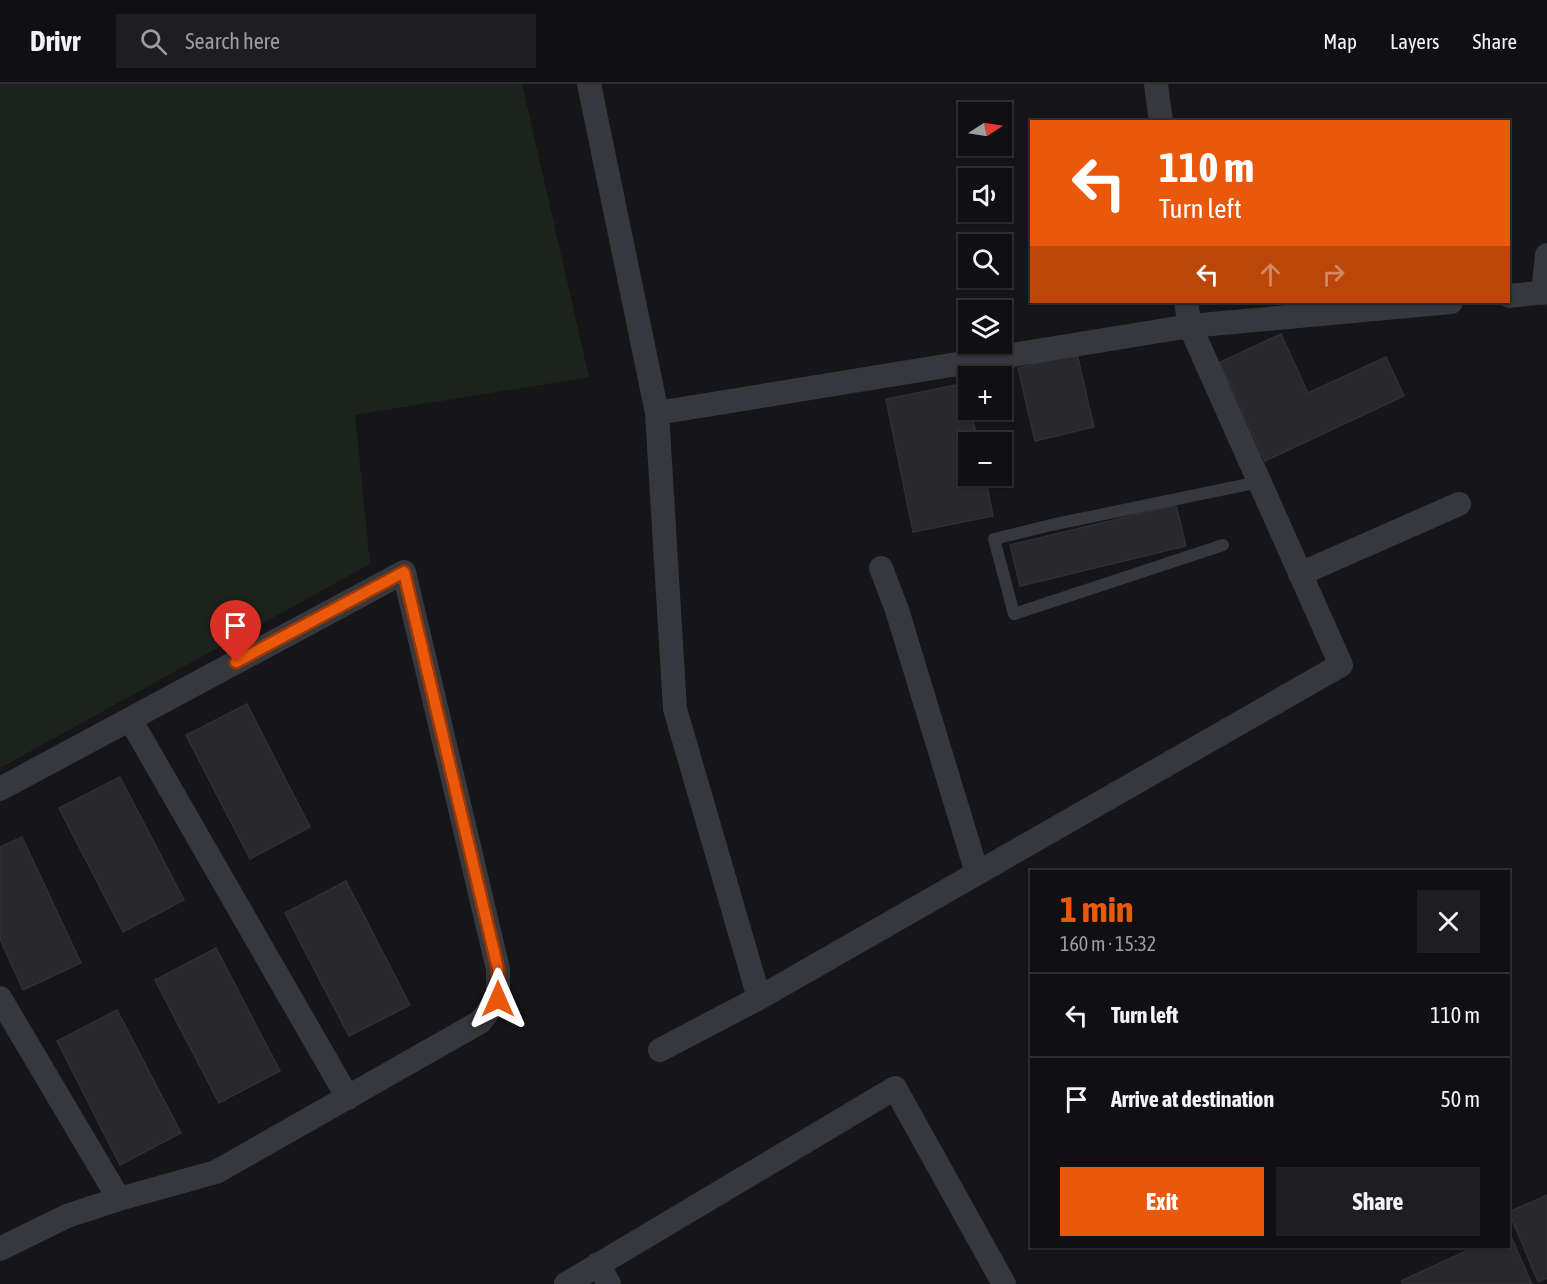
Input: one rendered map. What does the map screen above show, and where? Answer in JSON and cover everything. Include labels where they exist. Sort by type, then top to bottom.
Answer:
[{"type":"street","points":[[589,84],[657,413],[675,709],[759,998]]},
{"type":"street","points":[[1156,84],[1161,120]]},
{"type":"street","points":[[1510,296],[1545,293],[1547,255]]},
{"type":"street","points":[[660,1050],[759,998],[1341,665],[1190,326],[1186,303]]},
{"type":"street","points":[[657,413],[1190,326],[1440,303]]},
{"type":"street","points":[[1300,574],[1459,504]]},
{"type":"street","points":[[882,568],[897,610],[977,873]]},
{"type":"street","points":[[0,789],[404,572],[498,969],[498,999],[480,1022],[348,1098],[216,1172],[67,1216],[0,1249]]},
{"type":"street","points":[[130,719],[348,1098]]},
{"type":"street","points":[[0,998],[119,1199]]},
{"type":"street","points":[[566,1284],[603,1274],[895,1088],[1004,1284]]},
{"type":"lane","points":[[1223,545],[1014,614],[994,539],[1050,525],[1259,482]]},
{"type":"shaded area","points":[[0,84],[522,84],[589,377],[355,415],[370,564],[0,768]]},
{"type":"building","points":[[1281,334],[1308,393],[1386,357],[1404,396],[1265,461],[1220,362]]},
{"type":"building","points":[[1077,354],[1094,427],[1035,441],[1018,368]]},
{"type":"building","points":[[958,385],[958,420],[973,420],[976,432],[958,432],[958,486],[987,486],[993,516],[913,532],[886,399]]},
{"type":"building","points":[[1176,505],[1186,546],[1020,586],[1010,545]]},
{"type":"building","points":[[247,704],[310,827],[250,859],[186,735]]},
{"type":"building","points":[[120,777],[184,900],[123,932],[59,808]]},
{"type":"building","points":[[22,837],[81,963],[23,990],[0,939],[0,847]]},
{"type":"building","points":[[346,881],[410,1005],[349,1036],[285,913]]},
{"type":"building","points":[[216,948],[280,1071],[219,1103],[155,980]]},
{"type":"building","points":[[117,1010],[181,1133],[120,1165],[57,1041]]},
{"type":"building","points":[[1547,1195],[1547,1278],[1538,1282],[1510,1212]]},
{"type":"building","points":[[1510,1234],[1532,1284],[1403,1284],[1401,1281],[1473,1248],[1510,1248]]},
{"type":"route","points":[[236,662],[404,572],[498,969],[498,999]]}]
